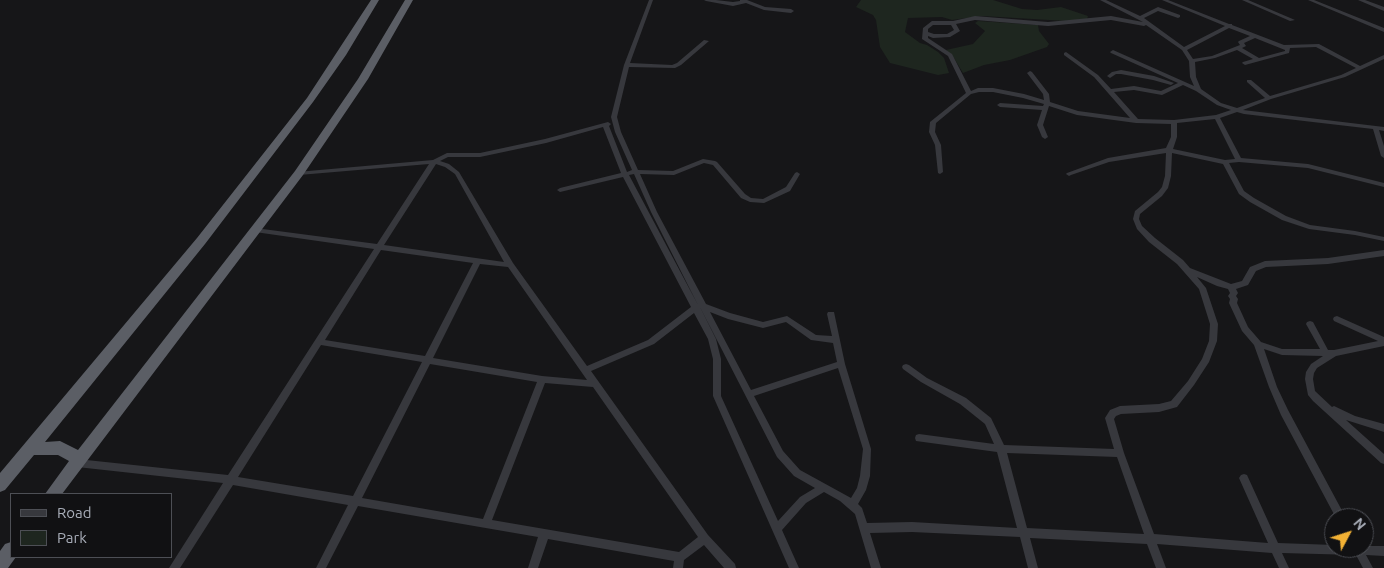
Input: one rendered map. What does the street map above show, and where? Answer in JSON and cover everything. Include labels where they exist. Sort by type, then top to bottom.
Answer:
[{"type":"highway","points":[[0,484],[201,240],[310,100],[375,0]]},
{"type":"highway","points":[[54,493],[299,173],[363,79],[409,0]]},
{"type":"highway","points":[[29,449],[60,448],[78,461]]},
{"type":"highway","points":[[0,565],[10,551]]},
{"type":"street","points":[[651,0],[627,65],[614,120],[634,172],[700,306],[715,349],[717,359],[716,390],[719,401],[794,568]]},
{"type":"street","points":[[706,0],[733,4],[743,1],[764,8],[791,11]]},
{"type":"street","points":[[1102,0],[1140,18],[1184,49],[1192,61],[1193,77],[1198,90]]},
{"type":"street","points":[[1164,0],[1288,49],[1287,52],[1245,63]]},
{"type":"street","points":[[1244,0],[1252,1],[1292,20]]},
{"type":"street","points":[[1310,0],[1384,30]]},
{"type":"street","points":[[1360,0],[1384,9]]},
{"type":"street","points":[[1140,18],[1158,9],[1178,16]]},
{"type":"street","points":[[969,93],[950,55],[925,39],[925,29],[932,23],[953,23],[982,18],[1048,24],[1111,18],[1130,20],[1154,27]]},
{"type":"street","points":[[926,33],[941,37],[954,34],[957,30],[953,23]]},
{"type":"street","points":[[1184,49],[1230,25]]},
{"type":"street","points":[[1192,61],[1213,57],[1244,46],[1241,42],[1255,36]]},
{"type":"street","points":[[627,65],[673,67],[706,41]]},
{"type":"street","points":[[1284,47],[1317,45],[1360,68]]},
{"type":"street","points":[[1237,48],[1260,60]]},
{"type":"street","points":[[1113,52],[1179,84]]},
{"type":"street","points":[[1066,54],[1090,71],[1111,91],[1136,121]]},
{"type":"street","points":[[1000,105],[1046,106],[1077,113],[1136,121],[1174,122],[1217,117],[1269,98],[1333,80],[1384,56]]},
{"type":"street","points":[[1110,76],[1121,72],[1179,84],[1198,90],[1212,100],[1235,110],[1384,129]]},
{"type":"street","points":[[1030,73],[1045,92],[1046,106],[1040,125],[1045,137]]},
{"type":"street","points":[[1249,81],[1269,98]]},
{"type":"street","points":[[1111,91],[1131,88],[1162,93],[1179,84]]},
{"type":"street","points":[[940,172],[938,145],[932,132],[933,122],[969,93],[978,90],[993,90],[1024,96],[1046,106]]},
{"type":"street","points":[[1217,117],[1239,160]]},
{"type":"street","points":[[174,568],[434,162],[447,155],[480,156],[606,126],[614,120]]},
{"type":"street","points":[[1161,568],[1109,418],[1112,412],[1159,408],[1174,404],[1192,383],[1206,360],[1213,341],[1214,324],[1202,288],[1188,270],[1139,227],[1136,219],[1137,212],[1165,188],[1168,176],[1168,150],[1174,136],[1174,122]]},
{"type":"street","points":[[606,126],[625,174],[750,394],[780,454],[786,463],[797,472],[852,504],[865,528],[876,568]]},
{"type":"street","points":[[1375,127],[1384,156]]},
{"type":"street","points":[[1069,174],[1108,160],[1168,150],[1225,162],[1239,160],[1308,166],[1384,185]]},
{"type":"street","points":[[560,190],[634,172],[668,174],[697,162],[710,161],[720,167],[743,196],[757,201],[772,198],[788,189],[797,174]]},
{"type":"street","points":[[299,173],[434,162],[447,165],[457,173],[510,265],[705,538],[731,568]]},
{"type":"street","points":[[1225,162],[1241,192],[1284,218],[1309,228],[1355,233],[1384,239]]},
{"type":"street","points":[[255,230],[510,265]]},
{"type":"street","points":[[1188,270],[1230,287],[1245,283],[1253,269],[1265,264],[1328,261],[1384,253]]},
{"type":"street","points":[[321,568],[478,261]]},
{"type":"street","points":[[1230,287],[1234,292],[1232,296],[1233,304],[1245,329],[1258,344],[1272,387],[1336,508]]},
{"type":"street","points":[[700,306],[762,325],[787,319],[814,338],[836,340]]},
{"type":"street","points":[[585,370],[651,342],[700,306]]},
{"type":"street","points":[[831,314],[841,364],[867,449],[865,476],[861,490],[852,504]]},
{"type":"street","points":[[1337,319],[1384,341]]},
{"type":"street","points":[[1310,324],[1330,353]]},
{"type":"street","points":[[1258,344],[1282,352],[1330,353],[1384,341]]},
{"type":"street","points":[[319,342],[542,379],[595,384]]},
{"type":"street","points":[[1330,353],[1314,366],[1310,372],[1311,392],[1384,460]]},
{"type":"street","points":[[750,394],[841,364]]},
{"type":"street","points":[[906,367],[977,411],[988,421],[1001,449],[1032,568]]},
{"type":"street","points":[[486,524],[542,379]]},
{"type":"street","points":[[1324,404],[1353,419],[1384,428]]},
{"type":"street","points":[[919,438],[1001,449],[1120,452]]},
{"type":"street","points":[[78,461],[230,480],[680,557]]},
{"type":"street","points":[[1244,478],[1284,568]]},
{"type":"street","points":[[777,529],[803,500],[823,488]]},
{"type":"street","points":[[865,528],[912,527],[1150,538],[1274,548],[1324,549]]},
{"type":"street","points":[[533,568],[544,535]]},
{"type":"street","points":[[678,568],[680,557],[705,538]]},
{"type":"green space","points":[[861,0],[993,0],[1022,9],[1037,10],[1061,7],[1088,16],[1087,19],[1066,21],[982,16],[952,20],[942,17],[908,18],[905,32],[920,43],[938,52],[944,58],[949,73],[938,75],[890,63],[880,47],[876,20],[873,15],[856,7]]},
{"type":"green space","points":[[978,21],[1038,25],[1039,31],[1049,44],[1047,47],[1010,60],[984,65],[963,73],[954,58],[946,50],[973,44],[985,31],[975,23]]}]
